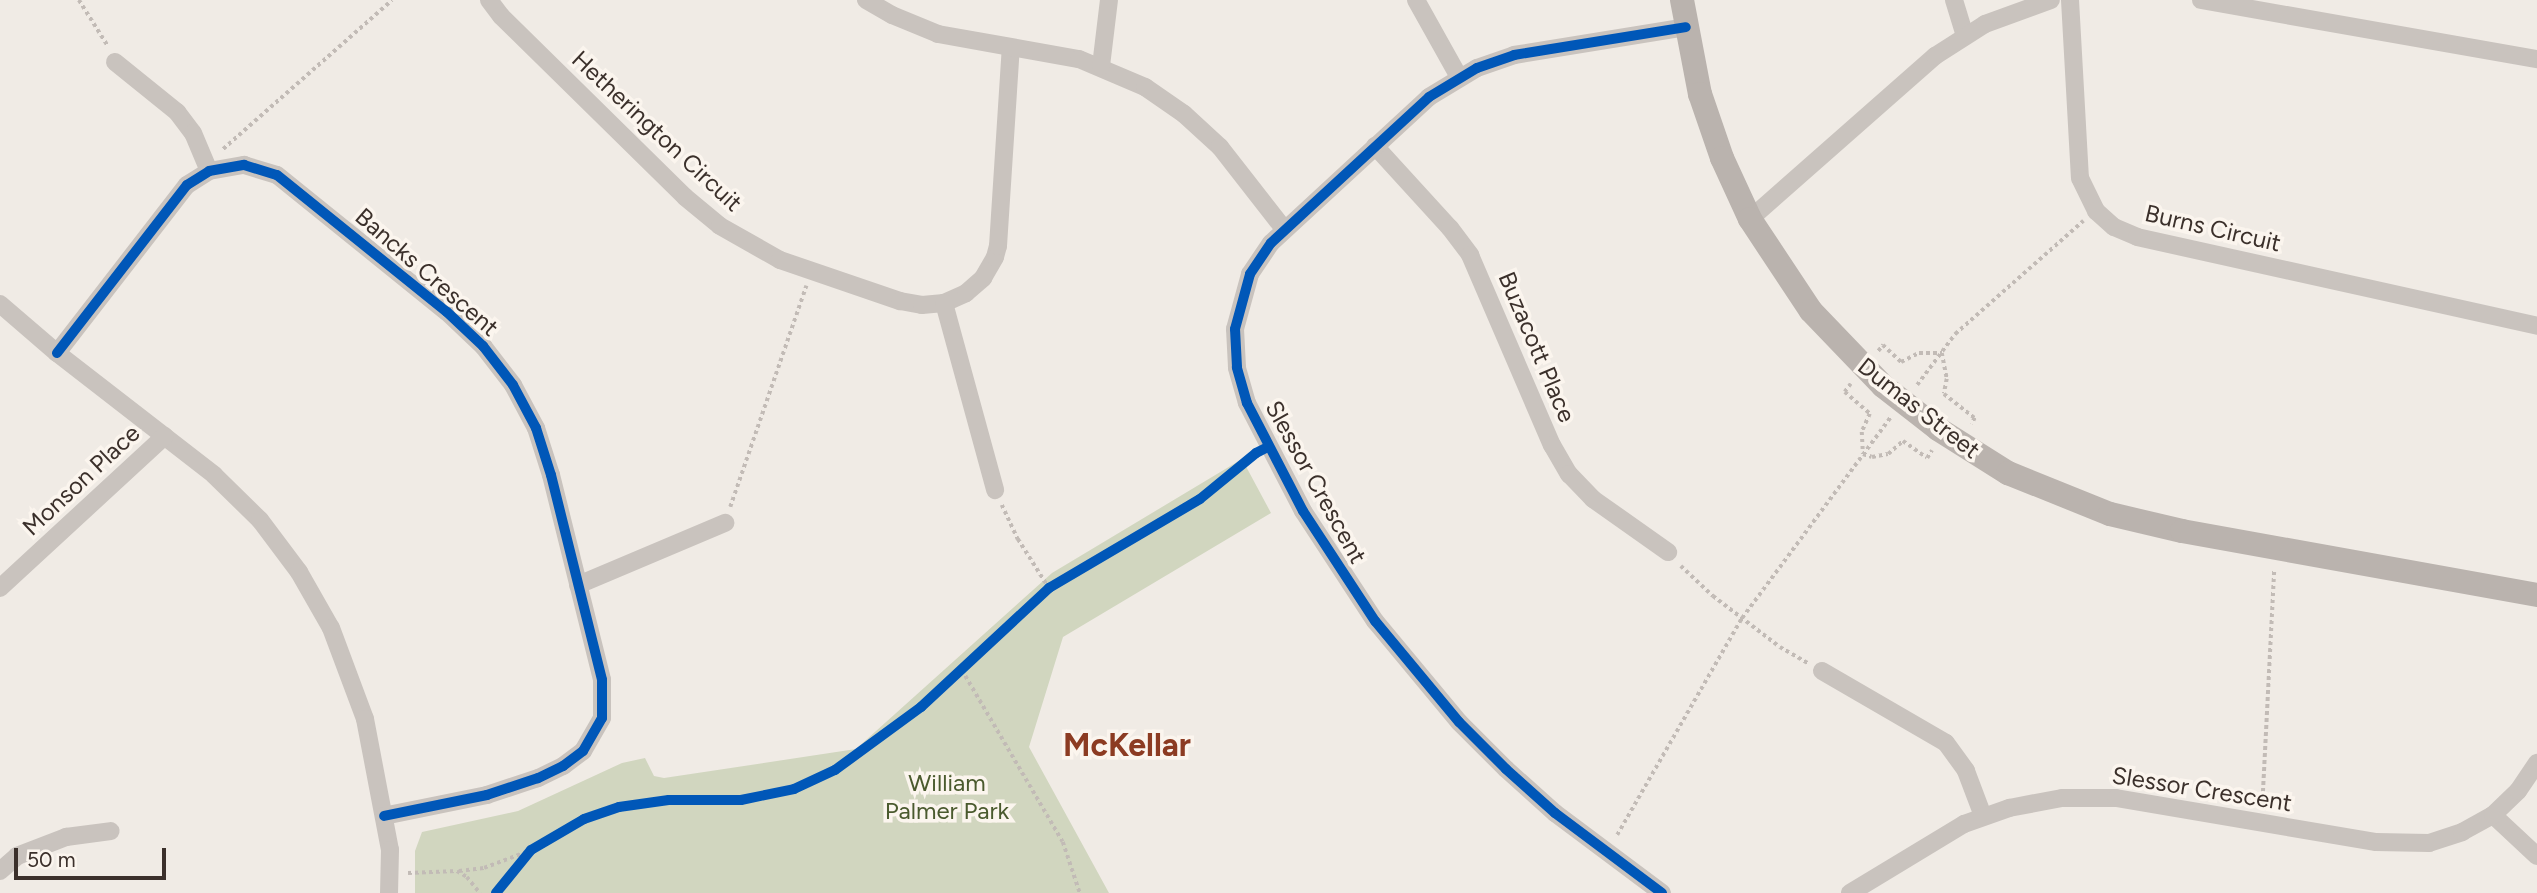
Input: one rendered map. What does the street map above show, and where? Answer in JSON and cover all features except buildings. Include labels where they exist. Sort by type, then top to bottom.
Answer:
[{"type":"street","name":"Hetherington Circuit","points":[[489,0],[501,16],[646,159],[720,226],[780,260],[811,271],[900,301],[922,305],[944,303]]},
{"type":"street","points":[[866,0],[892,15],[938,34],[1057,53],[1101,66],[1145,87],[1202,130],[1284,229]]},
{"type":"street","points":[[1101,66],[1109,0]]},
{"type":"street","points":[[1416,0],[1459,76]]},
{"type":"street","name":"Dumas Street","points":[[1682,0],[1710,126],[1750,219],[1811,311],[1935,439],[2008,473],[2110,514],[2182,531],[2537,595]]},
{"type":"street","points":[[1954,0],[1965,35]]},
{"type":"street","points":[[1750,219],[1921,68],[1965,35],[2026,6],[2051,0]]},
{"type":"street","name":"Burns Circuit","points":[[2070,0],[2080,178],[2095,211],[2114,227],[2137,237],[2537,326]]},
{"type":"street","points":[[2201,0],[2246,4],[2535,53]]},
{"type":"street","name":"Slessor Crescent","points":[[1660,893],[1555,813],[1459,722],[1375,621],[1303,511],[1247,403],[1235,348],[1238,310],[1246,283],[1259,258],[1284,229],[1429,96],[1459,76],[1514,55],[1686,27]]},
{"type":"street","points":[[995,490],[944,303],[966,293],[983,278],[998,246],[1011,47]]},
{"type":"street","points":[[114,62],[177,112],[193,133],[209,171]]},
{"type":"street","name":"Buzacott Place","points":[[1375,146],[1450,228],[1470,256],[1552,444],[1569,474],[1593,499],[1668,552]]},
{"type":"street","name":"Bancks Crescent","points":[[57,353],[178,195],[209,171],[244,165],[277,175],[447,312],[483,346],[513,385],[536,428],[551,475],[604,693],[602,718],[583,751],[563,766],[513,787],[384,816]]},
{"type":"street","points":[[0,304],[57,353],[214,475],[260,520],[316,599],[355,688],[384,816],[391,872],[389,893]]},
{"type":"street","name":"Monson Place","points":[[0,589],[165,436]]},
{"type":"street","points":[[578,585],[725,523]]},
{"type":"street","points":[[1822,671],[1946,743],[1966,771],[1983,816]]},
{"type":"street","name":"Slessor Crescent","points":[[1850,893],[1929,844],[1983,816],[2035,802],[2089,797],[2143,802],[2376,842],[2411,845],[2454,835],[2493,815],[2518,791],[2537,763]]},
{"type":"street","points":[[2493,815],[2537,856]]},
{"type":"street","points":[[0,871],[17,856],[66,837],[111,831]]},
{"type":"path","points":[[79,0],[105,39],[114,62]]},
{"type":"path","points":[[219,153],[392,0]]},
{"type":"path","points":[[2081,212],[2092,226]]},
{"type":"path","points":[[725,523],[811,271]]},
{"type":"path","points":[[1875,354],[1883,345],[1901,362],[1919,353],[1942,354],[1947,379],[1944,394],[1975,418],[1969,429]]},
{"type":"path","points":[[1853,382],[1845,392],[1870,414],[1862,432],[1863,454],[1872,457],[1888,454],[1903,442],[1927,457],[1935,439]]},
{"type":"path","points":[[995,490],[1018,539],[1049,588]]},
{"type":"path","points":[[1668,552],[1713,596],[1780,647],[1822,671]]},
{"type":"path","points":[[2262,822],[2274,566]]},
{"type":"path","points":[[1040,597],[1061,581]]},
{"type":"path","points":[[972,661],[959,673],[1063,842],[1080,893]]},
{"type":"path","points":[[391,872],[484,869],[537,847]]},
{"type":"path","points":[[513,871],[537,847]]},
{"type":"path","points":[[457,871],[467,877],[480,893]]},
{"type":"green space","name":"William Palmer Park","points":[[1242,459],[1271,513],[1063,637],[1029,747],[1109,893],[415,893],[415,851],[422,832],[518,811],[622,763],[645,758],[654,776],[664,778],[856,749],[1052,573]]},
{"type":"cycle path","points":[[1662,893],[1555,813],[1506,769],[1459,722],[1375,621],[1303,511],[1247,403],[1237,367],[1235,329],[1250,274],[1271,243],[1429,97],[1477,68],[1514,55],[1686,27]]},
{"type":"cycle path","points":[[57,353],[187,185],[209,171],[244,165],[277,175],[447,312],[483,346],[513,385],[536,428],[551,475],[602,680],[602,718],[583,751],[563,766],[538,778],[487,795],[384,816]]},
{"type":"cycle path","points":[[496,893],[531,850],[584,819],[619,807],[669,800],[741,800],[794,789],[835,770],[921,707],[1049,588],[1200,499],[1256,453],[1268,447]]},
{"type":"district","name":"McKellar","points":[[1127,745]]}]
